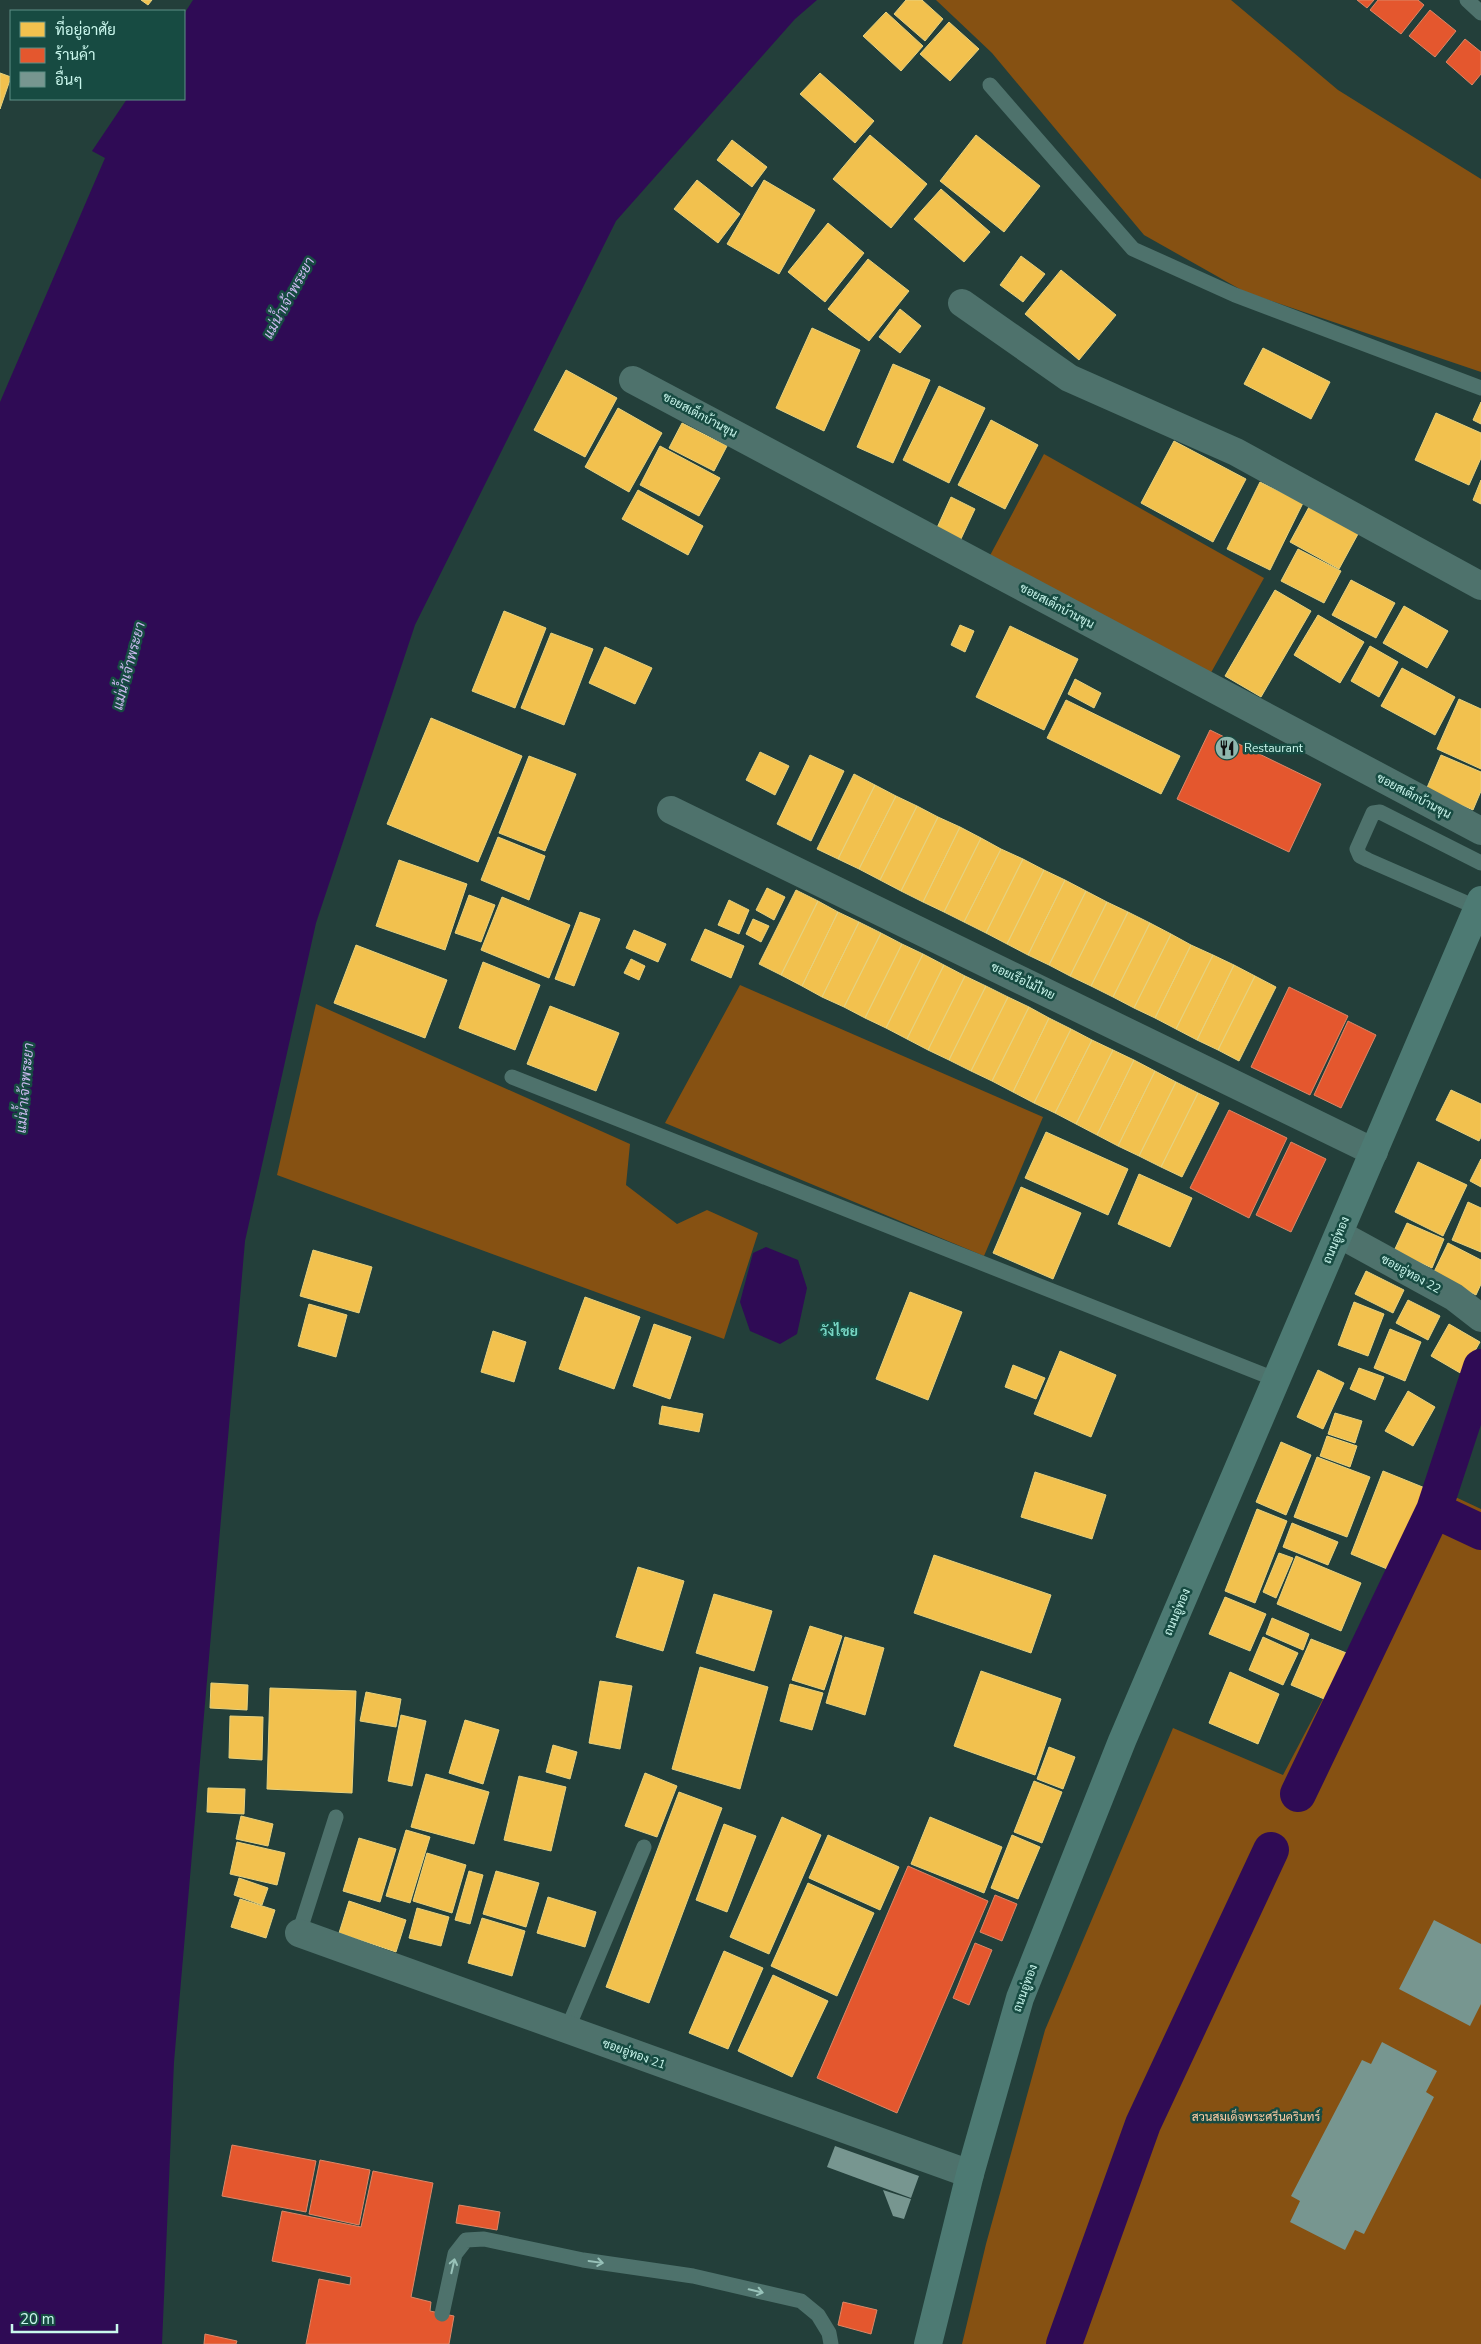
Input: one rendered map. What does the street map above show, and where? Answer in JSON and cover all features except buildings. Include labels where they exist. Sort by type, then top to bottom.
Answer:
[{"type":"main road","name":"ถนนอู่ทอง","points":[[928,2344],[970,2174],[1020,1998],[1122,1741],[1479,904]]},
{"type":"street","points":[[962,303],[1068,378],[1236,452],[1481,586]]},
{"type":"street","name":"ซอยสเต็กบ้านขุน","points":[[633,380],[1481,831]]},
{"type":"street","name":"ซอยเรือไม้ไทย","points":[[671,810],[1374,1152]]},
{"type":"street","name":"ซอยอู่ทอง 22","points":[[1339,1234],[1454,1297],[1481,1318]]},
{"type":"street","name":"ซอยอู่ทอง 21","points":[[299,1933],[970,2174]]},
{"type":"lane","points":[[1466,0],[1481,13]]},
{"type":"lane","points":[[990,85],[1133,249],[1235,295],[1481,388]]},
{"type":"lane","points":[[1479,904],[1368,860],[1360,856],[1357,848],[1373,813],[1380,812],[1481,863]]},
{"type":"lane","points":[[512,1076],[1277,1380]]},
{"type":"lane","points":[[299,1933],[336,1817]]},
{"type":"lane","points":[[567,2030],[644,1847]]},
{"type":"lane","points":[[442,2314],[455,2254],[466,2240],[484,2239],[583,2260],[693,2276],[800,2301],[818,2315],[829,2333],[831,2344]]},
{"type":"green space","points":[[936,0],[1231,0],[1338,90],[1481,179],[1481,372],[1245,292],[1144,235],[992,53]]},
{"type":"green space","points":[[1044,454],[1264,578],[1208,678],[986,563]]},
{"type":"green space","points":[[740,985],[1043,1117],[984,1256],[665,1123]]},
{"type":"green space","points":[[316,1004],[630,1144],[626,1185],[677,1224],[707,1210],[758,1233],[724,1339],[277,1175]]},
{"type":"green space","name":"สวนสมเด็จพระศรีนครินทร์","points":[[1434,1487],[1481,1509],[1481,2344],[962,2344],[986,2244],[1045,2030],[1173,1728],[1283,1775]]},
{"type":"water","name":"แม่น้ำเจ้าพระยา","points":[[193,0],[817,0],[795,19],[616,221],[415,625],[316,923],[245,1241],[174,2062],[162,2344],[0,2344],[0,402],[105,158],[92,151],[126,100],[185,100],[185,12]]},
{"type":"water","points":[[766,1247],[798,1260],[807,1288],[797,1334],[780,1344],[750,1331],[740,1302],[753,1253]]},
{"type":"waterway","points":[[1298,1794],[1434,1510],[1481,1367]]},
{"type":"waterway","points":[[1434,1510],[1481,1532]]},
{"type":"waterway","points":[[1064,2344],[1143,2124],[1271,1850]]},
{"type":"place","name":"Restaurant","points":[[1227,748]]},
{"type":"district","name":"วังไชย","points":[[839,1331]]}]
